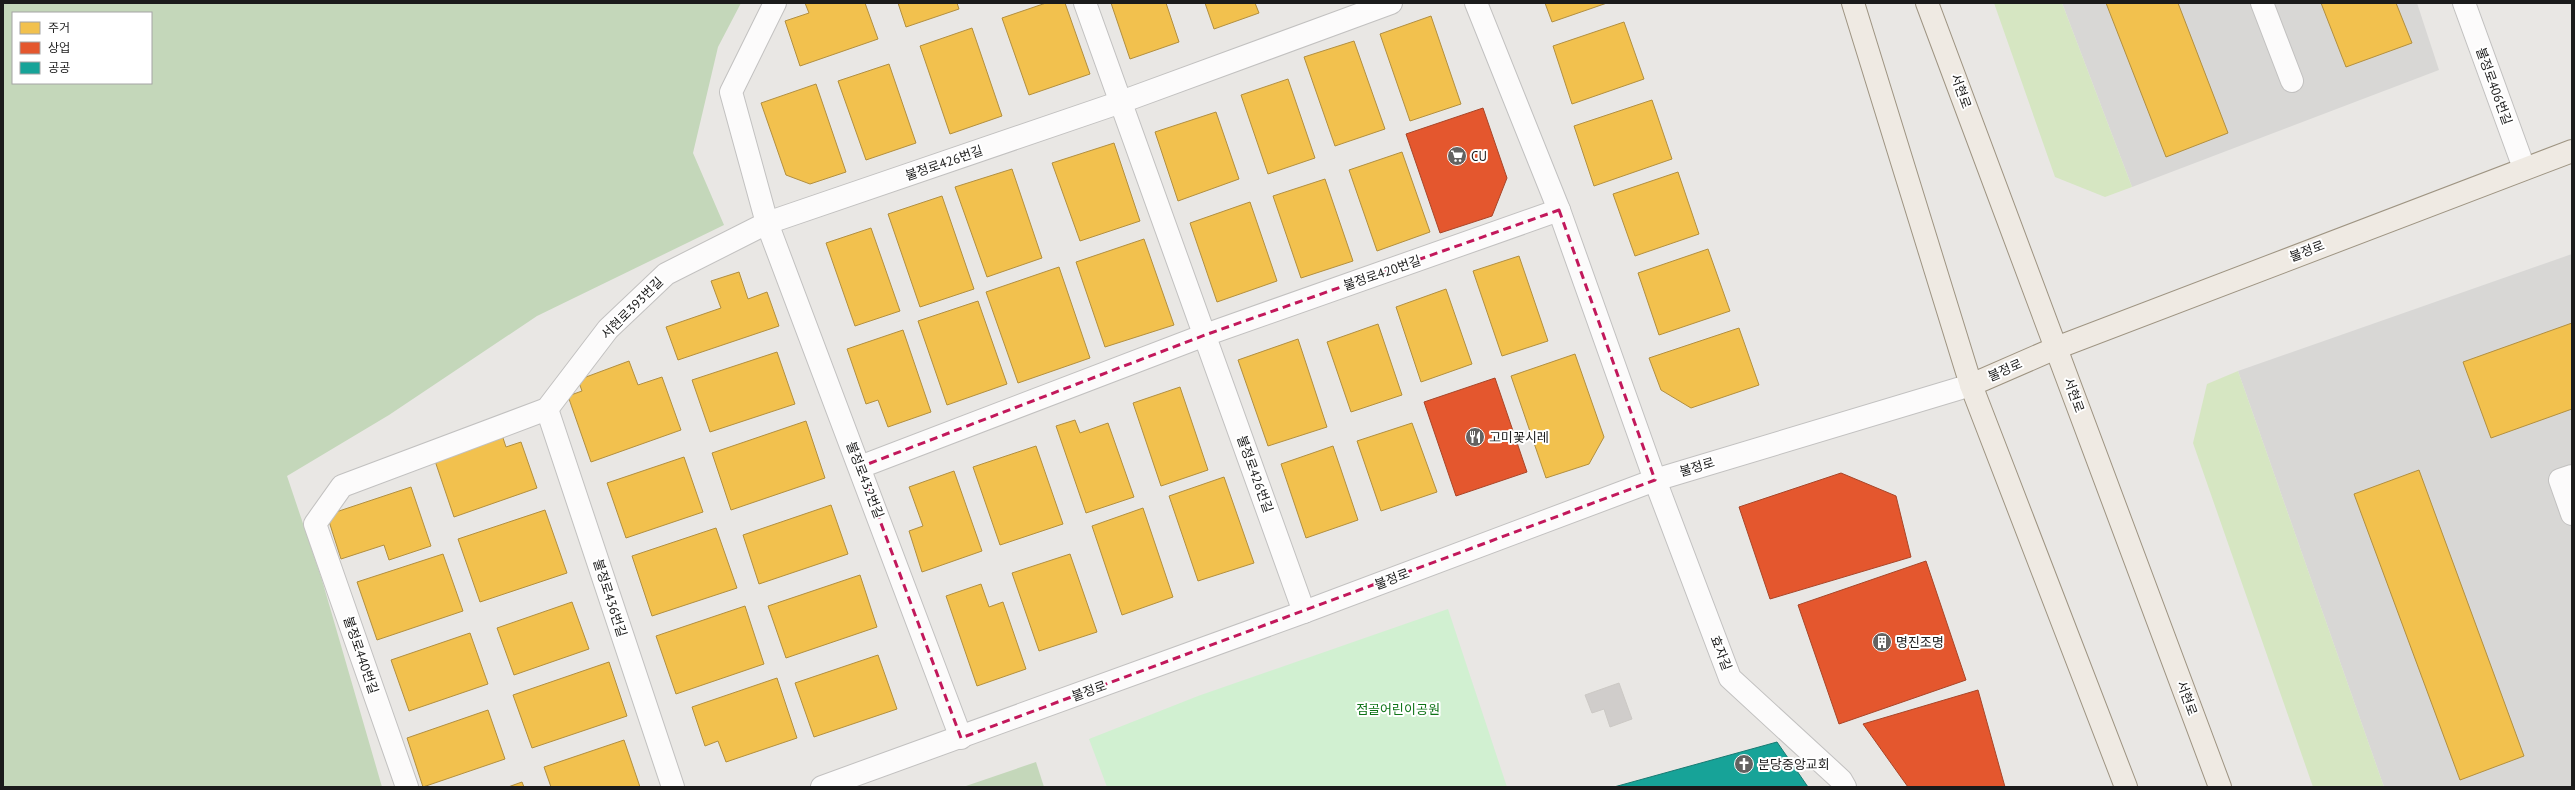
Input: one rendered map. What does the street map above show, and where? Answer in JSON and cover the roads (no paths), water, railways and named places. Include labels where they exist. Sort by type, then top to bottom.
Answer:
[{"type":"main road","points":[[1853,3],[1971,386],[2126,787]]},
{"type":"main road","name":"서현로","points":[[1927,3],[2220,787]]},
{"type":"main road","name":"불정로","points":[[1971,386],[2056,348],[2524,168],[2572,151]]},
{"type":"street","points":[[767,223],[731,92],[775,3]]},
{"type":"street","name":"불정로426번길","points":[[1085,3],[1304,612]]},
{"type":"street","points":[[1121,102],[1391,3]]},
{"type":"street","points":[[1476,3],[1559,210],[1655,480]]},
{"type":"street","points":[[2262,3],[2292,81]]},
{"type":"street","name":"불정로406번길","points":[[2464,3],[2524,168]]},
{"type":"street","name":"불정로426번길","points":[[767,223],[1121,102]]},
{"type":"street","name":"불정로420번길","points":[[1205,335],[1559,210]]},
{"type":"street","name":"서현로393번길","points":[[547,409],[608,329],[666,274],[767,223]]},
{"type":"street","name":"불정로432번길","points":[[767,223],[961,738]]},
{"type":"street","points":[[860,467],[1205,335]]},
{"type":"street","name":"불정로","points":[[822,787],[961,738],[1304,612],[1655,480],[1971,386]]},
{"type":"street","name":"불정로440번길","points":[[407,787],[315,524],[342,486],[547,409]]},
{"type":"street","name":"불정로436번길","points":[[547,409],[673,787]]},
{"type":"street","points":[[2572,476],[2560,480],[2572,514]]},
{"type":"street","name":"효자길","points":[[1655,480],[1730,678],[1841,780],[1845,787]]},
{"type":"place","name":"CU","points":[[1457,156]]},
{"type":"place","name":"고미꽃시레","points":[[1475,437]]},
{"type":"place","name":"명진조명","points":[[1882,642]]},
{"type":"place","name":"분당중앙교회","points":[[1744,764]]},
{"type":"park label","name":"점골어린이공원","points":[[1398,709]]}]
